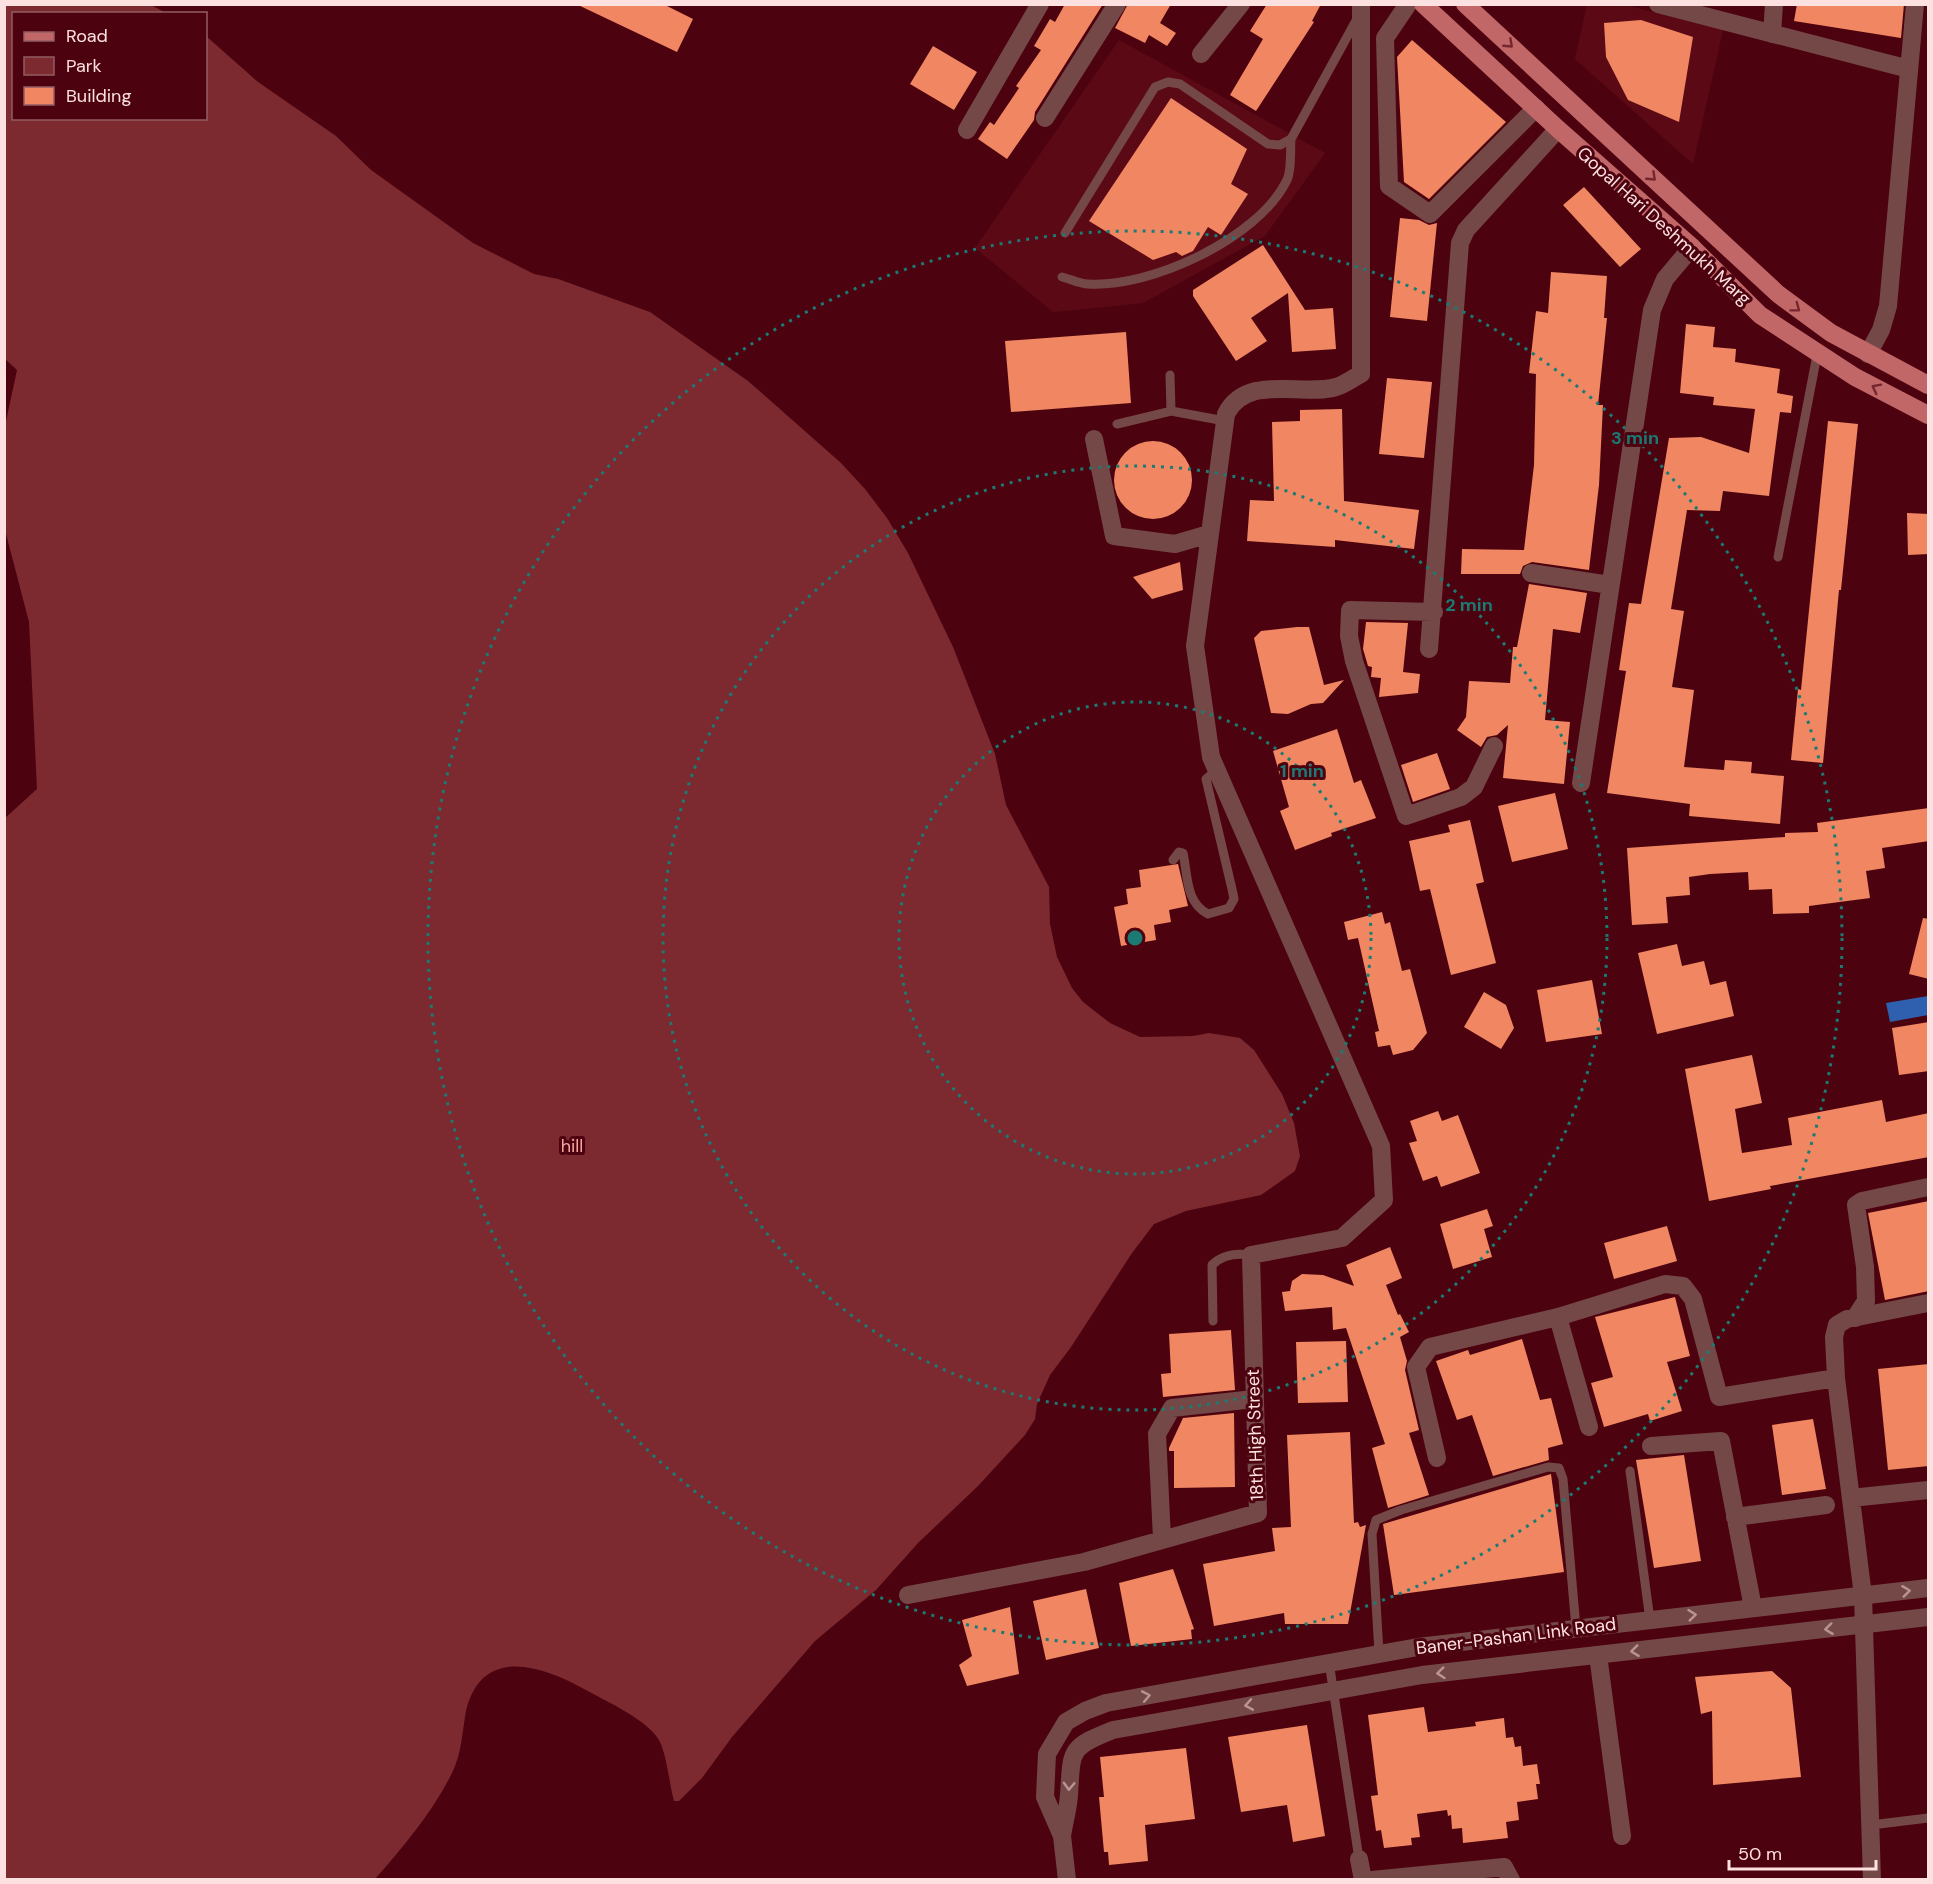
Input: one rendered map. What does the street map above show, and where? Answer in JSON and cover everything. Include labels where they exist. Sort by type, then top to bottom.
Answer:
[{"type":"main road","name":"Gopal Hari Deshmukh Marg","points":[[1423,4],[1558,129],[1692,247],[1760,315],[1817,355],[1855,378],[1929,415]]},
{"type":"main road","name":"Gopal Hari Deshmukh Marg","points":[[1466,4],[1778,294],[1806,316],[1868,354],[1929,385]]},
{"type":"street","points":[[967,130],[1040,4]]},
{"type":"street","points":[[1046,118],[1117,4]]},
{"type":"street","points":[[1201,54],[1241,4]]},
{"type":"street","points":[[1408,4],[1385,38],[1389,186],[1398,194],[1430,214],[1536,108]]},
{"type":"street","points":[[1658,4],[1909,69]]},
{"type":"street","points":[[1772,34],[1774,4]]},
{"type":"street","points":[[1868,354],[1881,330],[1888,306],[1915,4]]},
{"type":"street","points":[[1251,1255],[1342,1238],[1384,1200],[1381,1146],[1211,757],[1195,646],[1225,421],[1230,405],[1260,389],[1335,388],[1361,374],[1360,10]]},
{"type":"street","points":[[1429,649],[1434,612],[1460,243],[1466,230],[1558,129]]},
{"type":"street","points":[[1581,783],[1652,310],[1665,279],[1692,247]]},
{"type":"street","points":[[1094,439],[1114,536],[1175,544],[1209,534]]},
{"type":"street","points":[[1532,573],[1610,585]]},
{"type":"street","points":[[1434,612],[1350,610],[1349,636],[1354,661],[1406,816],[1461,797],[1474,787],[1494,746]]},
{"type":"street","points":[[1855,1318],[1866,1301],[1865,1267],[1856,1205],[1862,1201],[1929,1187]]},
{"type":"street","name":"18th High Street","points":[[908,1595],[1084,1562],[1258,1513],[1251,1255]]},
{"type":"street","points":[[1437,1458],[1416,1367],[1430,1347],[1558,1317],[1665,1284],[1683,1286],[1693,1299],[1719,1397],[1836,1378]]},
{"type":"street","points":[[1872,1880],[1863,1596],[1836,1378],[1834,1337],[1837,1325],[1855,1318],[1929,1303]]},
{"type":"street","points":[[1558,1317],[1589,1427]]},
{"type":"street","points":[[1162,1539],[1157,1434],[1172,1408],[1254,1399]]},
{"type":"street","points":[[1651,1446],[1721,1441],[1753,1608]]},
{"type":"street","points":[[1851,1498],[1929,1490]]},
{"type":"street","points":[[1735,1517],[1826,1505]]},
{"type":"street","name":"Baner-Pashan Link Road","points":[[1062,1836],[1045,1797],[1047,1754],[1066,1722],[1106,1703],[1379,1653],[1929,1588]]},
{"type":"street","name":"Baner-Pashan Link Road","points":[[1067,1880],[1062,1836],[1069,1797],[1070,1760],[1086,1741],[1113,1730],[1422,1676],[1929,1617]]},
{"type":"street","points":[[1598,1655],[1622,1836]]},
{"type":"street","points":[[1106,1703],[1113,1730]]},
{"type":"street","points":[[1359,1859],[1363,1880]]},
{"type":"street","points":[[1372,1880],[1504,1867],[1511,1880]]},
{"type":"lane","points":[[1062,277],[1088,285],[1146,278],[1210,252],[1252,225],[1288,179],[1291,139],[1360,10]]},
{"type":"lane","points":[[1065,233],[1155,87],[1168,82],[1180,84],[1268,144],[1280,145],[1291,139]]},
{"type":"lane","points":[[1779,557],[1817,355]]},
{"type":"lane","points":[[1170,375],[1171,411]]},
{"type":"lane","points":[[1117,424],[1171,411],[1225,421]]},
{"type":"lane","points":[[1173,860],[1179,852],[1183,853],[1191,896],[1201,910],[1208,914],[1229,908],[1234,899],[1206,779],[1217,770]]},
{"type":"lane","points":[[1213,1321],[1212,1265],[1218,1258],[1240,1254],[1251,1255]]},
{"type":"lane","points":[[1379,1653],[1372,1534],[1376,1520],[1401,1510],[1548,1467],[1559,1468],[1563,1479],[1576,1628]]},
{"type":"lane","points":[[1630,1471],[1650,1620]]},
{"type":"lane","points":[[1329,1662],[1359,1859]]},
{"type":"lane","points":[[1870,1825],[1929,1818]]},
{"type":"shaded area","points":[[1587,5],[1625,5],[1723,30],[1693,164],[1575,59]]},
{"type":"shaded area","points":[[1119,40],[1325,153],[1265,236],[1143,303],[1053,312],[975,248]]},
{"type":"green space","name":"hill","points":[[5,4],[151,5],[164,12],[12,12],[12,120],[207,120],[207,37],[258,82],[336,136],[371,170],[473,243],[534,274],[558,279],[650,312],[748,381],[841,463],[887,518],[908,553],[953,647],[995,754],[1006,805],[1049,887],[1050,924],[1057,957],[1072,988],[1083,1002],[1110,1023],[1140,1037],[1193,1036],[1209,1033],[1240,1038],[1254,1050],[1282,1094],[1294,1123],[1300,1156],[1295,1171],[1261,1195],[1186,1211],[1154,1224],[1050,1375],[1037,1404],[1035,1419],[1025,1435],[978,1486],[918,1543],[876,1590],[815,1641],[732,1737],[702,1778],[679,1801],[674,1801],[661,1744],[648,1727],[627,1712],[568,1681],[532,1668],[515,1667],[499,1669],[485,1676],[474,1690],[466,1711],[460,1750],[452,1773],[407,1842],[375,1879],[5,1879],[4,819],[37,789],[29,622],[5,530],[5,426],[17,370],[4,358]]},
{"type":"water","points":[[1928,996],[1928,1015],[1890,1022],[1886,1003]]},
{"type":"building","points":[[576,4],[663,4],[693,19],[677,52]]},
{"type":"building","points":[[1065,4],[1103,4],[1035,112],[1034,120],[1007,159],[978,139],[990,122],[994,125],[1019,88],[1016,86],[1041,50],[1034,46],[1050,19],[1055,22]]},
{"type":"building","points":[[1128,4],[1171,4],[1160,23],[1176,33],[1167,46],[1149,35],[1145,43],[1115,28]]},
{"type":"building","points":[[1267,4],[1321,4],[1312,21],[1314,22],[1256,111],[1230,95],[1263,39],[1250,31]]},
{"type":"building","points":[[1797,4],[1904,4],[1901,38],[1794,21]]},
{"type":"building","points":[[1641,20],[1693,37],[1679,122],[1628,100],[1606,57],[1604,23]]},
{"type":"building","points":[[1412,40],[1506,122],[1429,199],[1404,182],[1397,57]]},
{"type":"building","points":[[933,46],[977,72],[954,110],[910,84]]},
{"type":"building","points":[[1171,98],[1247,149],[1231,184],[1248,194],[1221,235],[1208,227],[1193,251],[1182,256],[1176,252],[1153,260],[1089,221]]},
{"type":"building","points":[[1584,187],[1641,249],[1620,267],[1563,205]]},
{"type":"building","points":[[1400,218],[1419,220],[1429,225],[1437,223],[1427,321],[1390,317]]},
{"type":"building","points":[[1263,245],[1305,310],[1333,308],[1336,349],[1292,352],[1288,293],[1251,318],[1267,341],[1236,361],[1193,296],[1193,290]]},
{"type":"building","points":[[1551,272],[1607,276],[1604,318],[1607,318],[1598,405],[1603,405],[1599,485],[1589,570],[1532,562],[1523,566],[1520,574],[1461,574],[1462,549],[1524,550],[1534,465],[1536,374],[1529,373],[1536,311],[1548,313]]},
{"type":"building","points":[[1686,324],[1715,327],[1713,347],[1736,349],[1735,362],[1780,369],[1777,393],[1793,396],[1791,413],[1780,412],[1769,496],[1723,491],[1720,511],[1687,510],[1671,609],[1684,611],[1672,687],[1694,690],[1684,767],[1724,770],[1725,760],[1752,762],[1751,773],[1784,776],[1780,824],[1689,816],[1690,804],[1607,793],[1626,671],[1619,670],[1629,603],[1641,604],[1669,438],[1701,437],[1749,453],[1755,409],[1713,405],[1714,397],[1680,393]]},
{"type":"building","points":[[1126,332],[1131,403],[1011,412],[1005,341]]},
{"type":"building","points":[[1387,378],[1432,382],[1424,458],[1379,454]]},
{"type":"building","points":[[1342,409],[1344,501],[1419,510],[1414,549],[1335,540],[1335,547],[1247,541],[1250,500],[1274,501],[1272,422],[1300,421],[1300,410]]},
{"type":"building","points":[[1828,421],[1858,424],[1841,590],[1839,590],[1823,763],[1791,760],[1798,689],[1801,690]]},
{"type":"building","points":[[1145,441],[1161,441],[1175,447],[1186,458],[1192,472],[1192,488],[1186,502],[1175,513],[1161,519],[1145,519],[1131,513],[1120,502],[1114,488],[1114,472],[1120,458],[1131,447]]},
{"type":"building","points":[[1907,513],[1929,514],[1929,554],[1908,555]]},
{"type":"building","points":[[1180,562],[1183,590],[1152,599],[1133,577]]},
{"type":"building","points":[[1529,584],[1587,593],[1580,633],[1553,629],[1545,720],[1570,722],[1564,784],[1503,778],[1508,725],[1497,735],[1487,737],[1481,747],[1457,730],[1466,717],[1469,681],[1510,683],[1513,647],[1517,647]]},
{"type":"building","points":[[1366,622],[1408,623],[1403,672],[1420,674],[1418,693],[1379,697],[1381,678],[1371,677],[1372,667],[1368,666],[1363,649]]},
{"type":"building","points":[[1309,627],[1324,685],[1344,680],[1323,703],[1311,704],[1288,714],[1271,713],[1254,638],[1261,631]]},
{"type":"building","points":[[1337,729],[1354,783],[1361,780],[1376,818],[1331,833],[1332,836],[1295,850],[1280,811],[1289,807],[1273,751]]},
{"type":"building","points":[[1437,753],[1450,789],[1413,802],[1401,765]]},
{"type":"building","points":[[1555,793],[1568,849],[1512,862],[1498,806]]},
{"type":"building","points":[[1929,808],[1929,841],[1882,848],[1885,868],[1866,871],[1870,898],[1809,906],[1809,913],[1773,914],[1772,889],[1749,890],[1748,872],[1710,874],[1689,877],[1690,895],[1666,897],[1668,923],[1632,925],[1627,848],[1785,837],[1785,833],[1818,832],[1817,823]]},
{"type":"building","points":[[1470,820],[1484,882],[1476,884],[1496,963],[1451,975],[1430,889],[1420,891],[1409,841],[1450,832],[1448,825]]},
{"type":"building","points":[[1178,864],[1188,906],[1169,910],[1171,922],[1154,925],[1156,940],[1121,946],[1114,907],[1128,904],[1126,889],[1141,887],[1139,870]]},
{"type":"building","points":[[1382,912],[1385,924],[1390,922],[1402,971],[1410,969],[1427,1033],[1413,1050],[1393,1055],[1390,1045],[1378,1047],[1375,1032],[1379,1031],[1358,938],[1348,940],[1344,922]]},
{"type":"building","points":[[1923,918],[1929,919],[1929,979],[1909,974]]},
{"type":"building","points":[[1677,944],[1682,966],[1704,961],[1710,985],[1726,981],[1734,1016],[1657,1034],[1638,953]]},
{"type":"building","points":[[1592,980],[1602,1034],[1546,1042],[1537,990]]},
{"type":"building","points":[[1484,992],[1506,1005],[1514,1028],[1501,1049],[1464,1027]]},
{"type":"building","points":[[1929,1022],[1929,1071],[1899,1075],[1892,1028]]},
{"type":"building","points":[[1752,1055],[1762,1103],[1735,1109],[1742,1153],[1792,1145],[1788,1118],[1882,1100],[1886,1122],[1929,1113],[1929,1157],[1770,1186],[1771,1189],[1709,1201],[1685,1069]]},
{"type":"building","points":[[1438,1111],[1442,1121],[1458,1115],[1480,1173],[1441,1187],[1437,1176],[1423,1181],[1409,1143],[1417,1141],[1410,1121]]},
{"type":"building","points":[[1929,1201],[1929,1291],[1885,1300],[1868,1213]]},
{"type":"building","points":[[1487,1209],[1493,1226],[1484,1229],[1492,1257],[1453,1269],[1440,1224]]},
{"type":"building","points":[[1667,1226],[1677,1261],[1614,1279],[1604,1243]]},
{"type":"building","points":[[1390,1247],[1402,1278],[1386,1285],[1398,1315],[1400,1314],[1409,1332],[1400,1337],[1407,1361],[1405,1370],[1419,1430],[1409,1433],[1429,1495],[1388,1508],[1372,1448],[1385,1444],[1346,1328],[1333,1330],[1332,1307],[1285,1311],[1282,1292],[1290,1291],[1292,1281],[1302,1274],[1323,1275],[1354,1286],[1346,1265]]},
{"type":"building","points":[[1675,1297],[1690,1356],[1667,1362],[1682,1411],[1650,1421],[1648,1414],[1604,1427],[1591,1383],[1613,1377],[1595,1317]]},
{"type":"building","points":[[1231,1330],[1235,1390],[1163,1397],[1161,1374],[1171,1373],[1169,1334]]},
{"type":"building","points":[[1522,1339],[1540,1400],[1551,1398],[1563,1444],[1548,1448],[1549,1460],[1493,1476],[1472,1415],[1457,1420],[1436,1361],[1468,1350],[1470,1355]]},
{"type":"building","points":[[1346,1341],[1348,1402],[1298,1403],[1296,1342]]},
{"type":"building","points":[[1929,1364],[1929,1466],[1888,1470],[1878,1369]]},
{"type":"building","points":[[1234,1413],[1235,1487],[1174,1488],[1174,1451],[1169,1451],[1169,1448],[1183,1418]]},
{"type":"building","points":[[1813,1419],[1826,1489],[1782,1495],[1772,1425]]},
{"type":"building","points":[[1350,1432],[1354,1523],[1358,1522],[1360,1527],[1366,1525],[1348,1624],[1285,1624],[1284,1613],[1214,1626],[1203,1564],[1275,1551],[1272,1528],[1291,1527],[1287,1435]]},
{"type":"building","points":[[1684,1455],[1701,1561],[1654,1568],[1636,1460]]},
{"type":"building","points":[[1551,1474],[1564,1572],[1394,1595],[1383,1524]]},
{"type":"building","points":[[1173,1569],[1194,1629],[1191,1630],[1192,1639],[1131,1646],[1119,1583]]},
{"type":"building","points":[[1086,1589],[1099,1648],[1046,1660],[1033,1601]]},
{"type":"building","points":[[1010,1607],[1019,1674],[967,1686],[959,1665],[972,1656],[962,1620]]},
{"type":"building","points":[[1772,1671],[1791,1688],[1801,1777],[1713,1785],[1712,1711],[1701,1714],[1695,1677]]},
{"type":"building","points":[[1424,1707],[1428,1732],[1476,1726],[1475,1722],[1504,1718],[1506,1738],[1513,1737],[1515,1747],[1521,1746],[1523,1766],[1537,1764],[1540,1784],[1536,1784],[1538,1799],[1517,1802],[1519,1820],[1506,1822],[1508,1838],[1463,1843],[1462,1828],[1452,1829],[1451,1815],[1448,1816],[1447,1810],[1417,1814],[1420,1837],[1411,1838],[1412,1845],[1384,1848],[1381,1830],[1376,1831],[1371,1796],[1378,1795],[1368,1715]]},
{"type":"building","points":[[1307,1725],[1325,1836],[1293,1842],[1287,1805],[1241,1812],[1228,1737]]},
{"type":"building","points":[[1186,1748],[1195,1819],[1145,1825],[1148,1861],[1109,1865],[1108,1852],[1104,1852],[1099,1797],[1104,1797],[1100,1757]]}]
